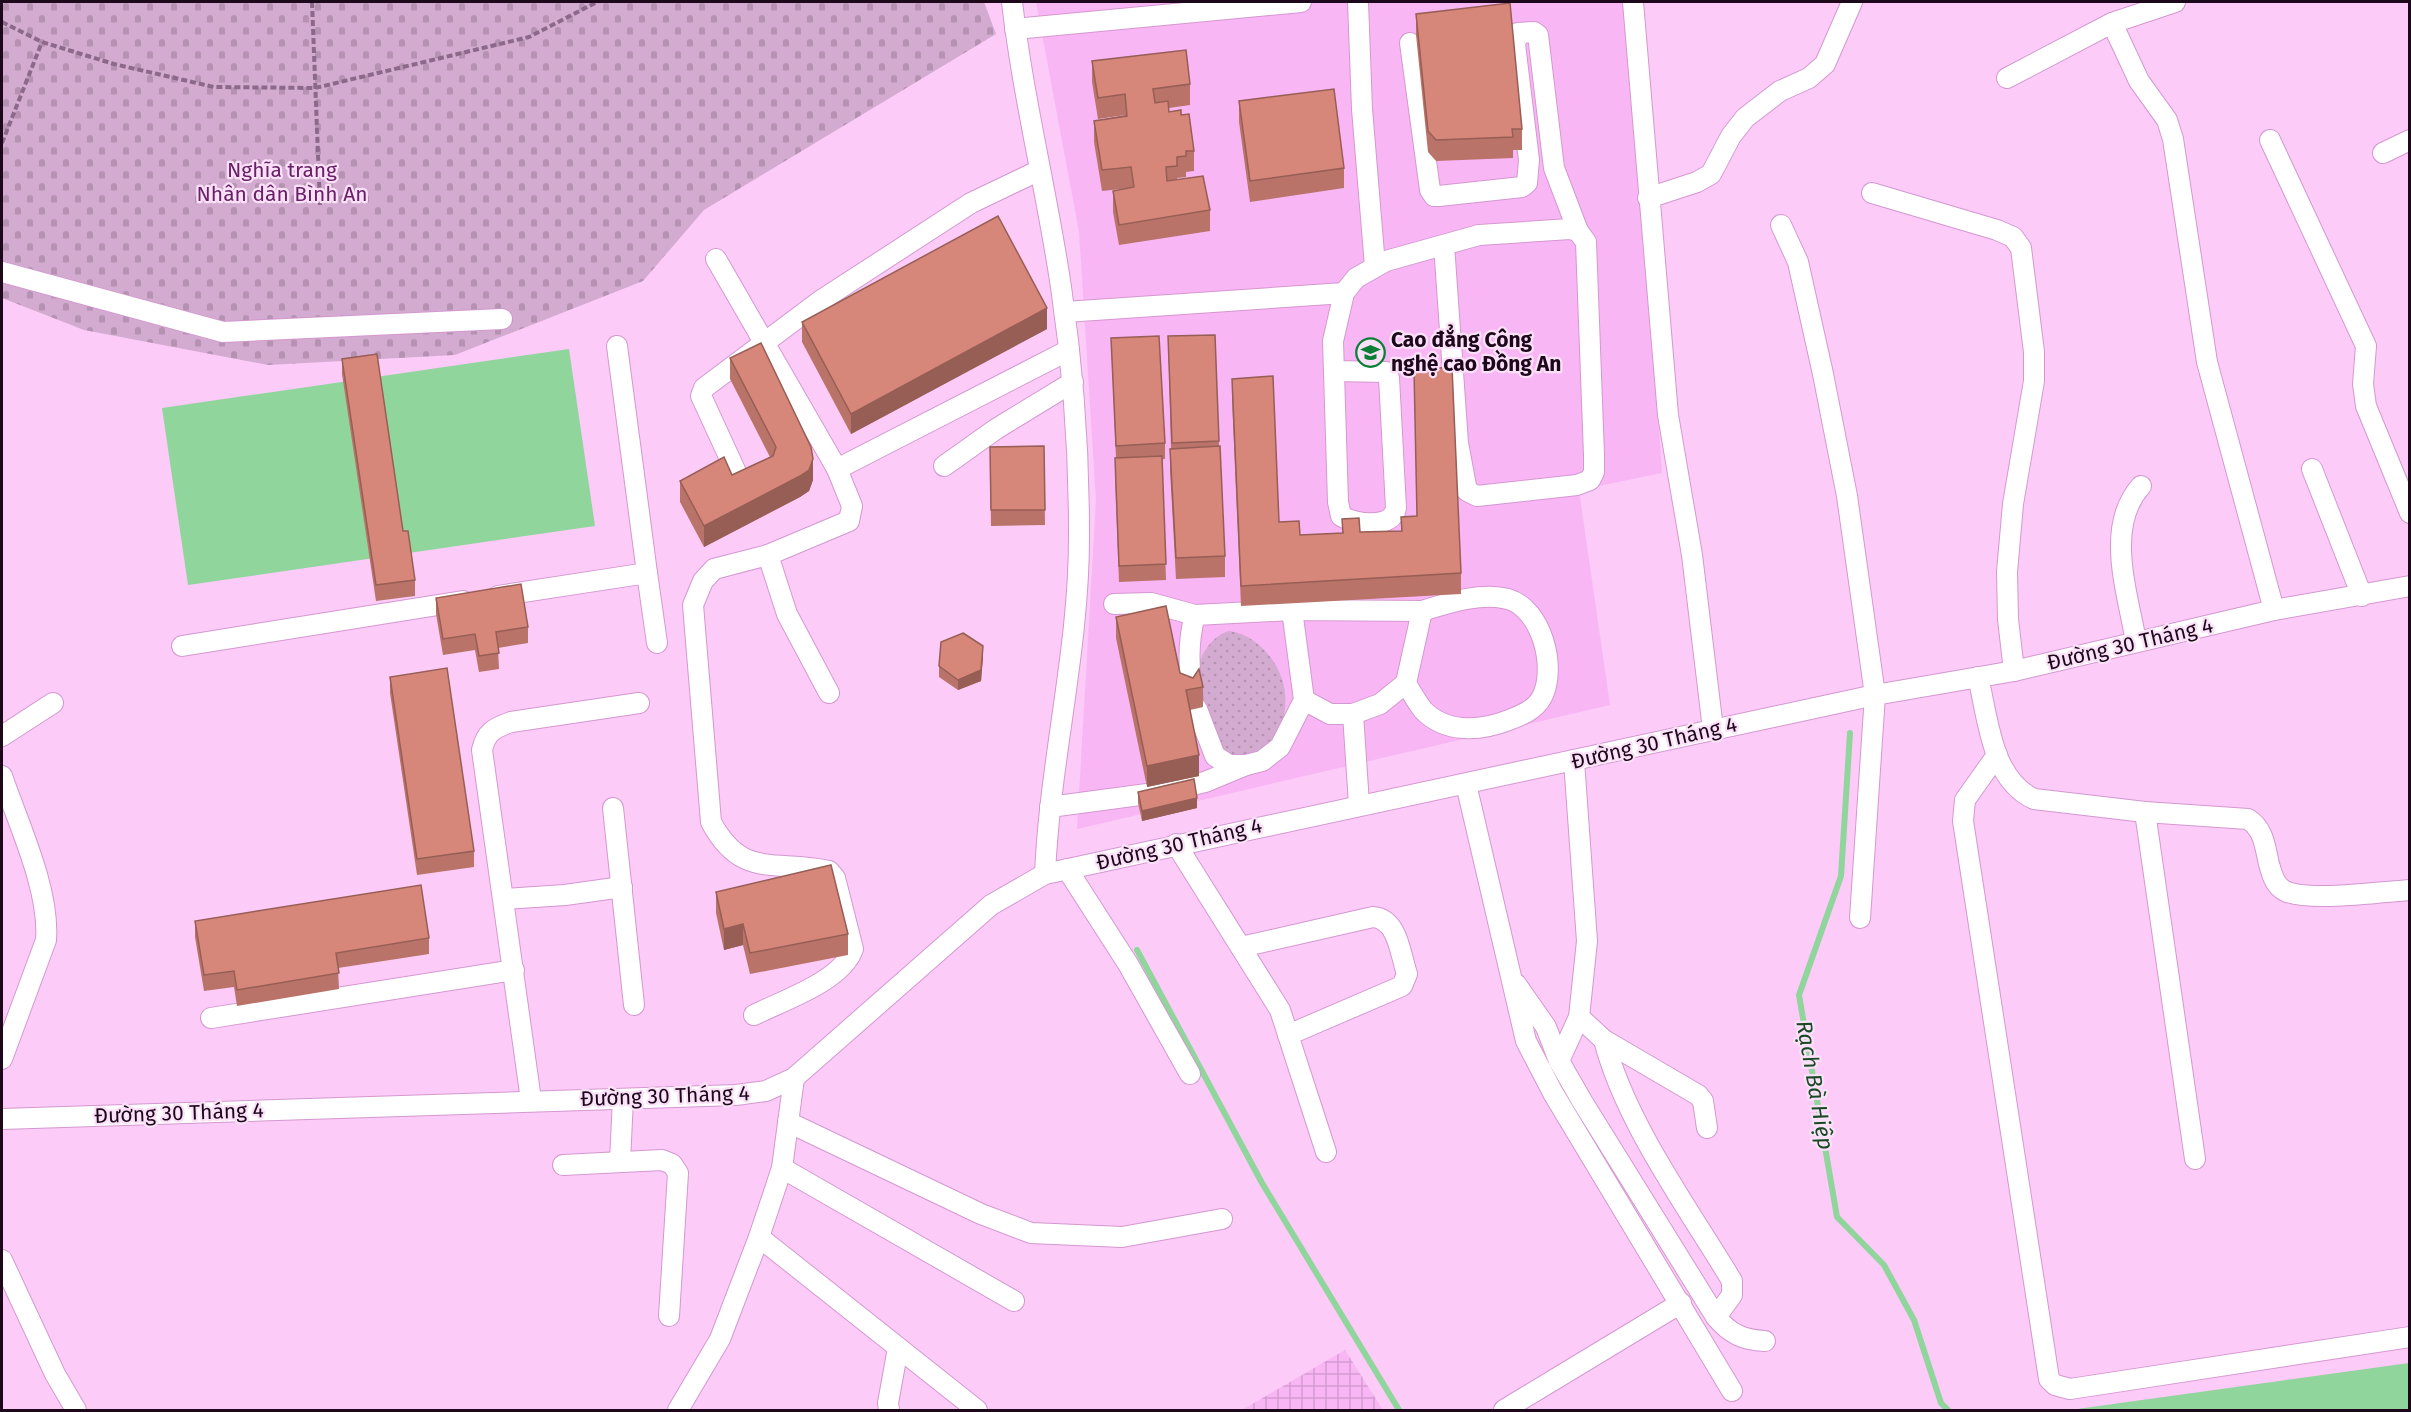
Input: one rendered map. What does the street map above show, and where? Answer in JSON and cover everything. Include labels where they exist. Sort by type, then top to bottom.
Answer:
[{"type":"street","points":[[1012,2],[1065,312],[1073,382],[1079,531],[1077,619],[1050,807],[1045,874]]},
{"type":"street","points":[[1015,29],[1301,2]]},
{"type":"street","points":[[1358,2],[1362,109],[1375,266]]},
{"type":"street","points":[[1633,2],[1668,415],[1690,544],[1713,729]]},
{"type":"street","points":[[1648,198],[1697,182],[1711,174],[1731,136],[1745,118],[1780,91],[1809,78],[1825,64],[1852,2]]},
{"type":"street","points":[[2007,78],[2112,23],[2175,2]]},
{"type":"street","points":[[2112,23],[2139,81],[2167,120],[2173,138],[2207,362],[2274,610]]},
{"type":"street","points":[[1410,43],[1430,190],[1434,196],[1439,196],[1522,187],[1527,183],[1529,160],[1515,44],[1518,33],[1534,32],[1538,35],[1554,168],[1578,231],[1587,242],[1594,472],[1590,480],[1577,485],[1477,496],[1467,491],[1458,443],[1444,245]]},
{"type":"street","points":[[2270,140],[2366,346],[2363,384],[2366,406],[2409,513]]},
{"type":"street","points":[[2383,153],[2409,140]]},
{"type":"street","points":[[736,472],[701,391],[820,301],[971,203],[1040,170]]},
{"type":"street","points":[[1872,193],[1997,230],[2013,237],[2021,248],[2034,352],[2034,381],[2016,483],[2007,572],[2014,671]]},
{"type":"street","points":[[1781,225],[1798,262],[1823,374],[1847,496],[1875,694],[1860,918]]},
{"type":"street","points":[[1334,370],[1377,370],[1386,372],[1389,378],[1396,508],[1395,516],[1389,521],[1360,523],[1341,516],[1338,502],[1333,340],[1344,294],[1356,278],[1375,266],[1479,235],[1570,229],[1578,231]]},
{"type":"street","points":[[716,259],[837,469],[852,506],[849,521],[768,555],[714,569],[703,581],[693,605],[711,822],[721,840],[734,854],[748,862],[829,871],[835,878],[853,949],[849,960],[834,974],[754,1015]]},
{"type":"street","points":[[2,272],[223,332],[502,319]]},
{"type":"street","points":[[1065,312],[1344,294]]},
{"type":"street","points":[[617,346],[657,643]]},
{"type":"street","points":[[837,469],[1069,350]]},
{"type":"street","points":[[944,466],[996,429],[1073,382]]},
{"type":"street","points":[[2312,469],[2362,596]]},
{"type":"street","points":[[2136,642],[2121,549],[2120,525],[2131,497],[2141,486]]},
{"type":"street","points":[[768,555],[787,615],[829,693]]},
{"type":"street","points":[[182,645],[647,573]]},
{"type":"street","name":"Đường 30 Tháng 4","points":[[2,1119],[531,1100],[623,1099],[766,1091],[794,1078],[991,905],[1045,874],[1359,804],[1574,761],[1875,694],[2014,671],[2274,610],[2409,586]]},
{"type":"street","points":[[1114,604],[1151,603],[1195,615],[1292,610],[1422,611],[1472,598],[1509,599],[1531,615],[1545,642],[1549,670],[1542,697],[1526,713],[1473,729],[1445,723],[1424,711],[1406,683]]},
{"type":"street","points":[[1050,807],[1173,789],[1205,782],[1262,761],[1280,747],[1304,700],[1292,610]]},
{"type":"street","points":[[1304,700],[1330,714],[1353,714],[1380,704],[1406,683],[1422,611]]},
{"type":"street","points":[[1195,615],[1189,638],[1188,660],[1195,704],[1215,756],[1229,765],[1246,765]]},
{"type":"street","points":[[1978,677],[1997,755],[2010,783],[2019,792],[2034,799],[2145,812],[2248,819],[2257,824],[2261,833],[2272,876],[2277,886],[2294,894],[2302,896],[2409,890]]},
{"type":"street","points":[[2,736],[53,703]]},
{"type":"street","points":[[531,1100],[482,750],[485,737],[494,728],[511,722],[639,703]]},
{"type":"street","points":[[1353,714],[1359,804]]},
{"type":"street","points":[[1997,755],[1965,800],[1963,821],[2049,1378],[2055,1385],[2070,1389],[2409,1337]]},
{"type":"street","points":[[1559,1061],[1579,1017],[1587,941],[1574,761]]},
{"type":"street","points":[[2,776],[44,897],[47,923],[46,939],[2,1058]]},
{"type":"street","points":[[1466,784],[1526,1041],[1553,1094],[1732,1391]]},
{"type":"street","points":[[613,808],[634,1005]]},
{"type":"street","points":[[2145,812],[2195,1159]]},
{"type":"street","points":[[1176,844],[1280,1010],[1326,1152]]},
{"type":"street","points":[[1067,869],[1128,964],[1190,1074]]},
{"type":"street","points":[[504,899],[565,895],[622,887]]},
{"type":"street","points":[[1241,947],[1373,917],[1383,918],[1391,925],[1407,974],[1402,986],[1288,1035]]},
{"type":"street","points":[[211,1018],[514,970]]},
{"type":"street","points":[[1511,977],[1546,1027],[1559,1061],[1716,1317],[1727,1331],[1738,1337],[1765,1341]]},
{"type":"street","points":[[1579,1017],[1604,1040],[1698,1095],[1703,1101],[1707,1128]]},
{"type":"street","points":[[1604,1040],[1610,1065],[1642,1131],[1732,1281],[1732,1295],[1716,1317]]},
{"type":"street","points":[[678,1410],[720,1339],[759,1237],[782,1168],[794,1078]]},
{"type":"street","points":[[620,1161],[623,1099]]},
{"type":"street","points":[[788,1122],[981,1214],[1031,1233],[1122,1237],[1222,1219]]},
{"type":"street","points":[[562,1165],[662,1160],[672,1164],[678,1173],[669,1316]]},
{"type":"street","points":[[782,1168],[1014,1301]]},
{"type":"street","points":[[759,1237],[977,1410]]},
{"type":"street","points":[[2,1260],[55,1374],[76,1410]]},
{"type":"street","points":[[1504,1410],[1681,1303]]},
{"type":"street","points":[[890,1410],[888,1403],[898,1348]]},
{"type":"path","points":[[312,2],[320,205]]},
{"type":"path","points":[[2,22],[42,42],[114,64],[214,87],[315,88],[529,37],[597,2]]},
{"type":"path","points":[[2,143],[42,42]]},
{"type":"shaded area","name":"Cao đẳng Công nghệ cao Đồng An","points":[[1036,2],[1630,2],[1662,473],[1579,490],[1610,705],[1077,829],[1096,500],[1079,232]]},
{"type":"shaded area","points":[[569,349],[595,526],[188,585],[162,408]]},
{"type":"shaded area","points":[[1345,1350],[1383,1410],[1242,1410]]},
{"type":"shaded area","points":[[2409,1363],[2409,1410],[2070,1410]]},
{"type":"green space","name":"Nghĩa trang Nhân dân Bình An","points":[[2,2],[984,2],[996,34],[704,210],[643,281],[455,355],[268,365],[84,330],[2,298]]},
{"type":"green space","points":[[1229,631],[1249,638],[1266,652],[1279,671],[1285,692],[1285,711],[1277,742],[1242,760],[1225,753],[1215,739],[1202,706],[1197,678],[1199,663],[1206,649],[1216,638]]},
{"type":"building","points":[[1510,3],[1522,129],[1512,129],[1513,137],[1436,140],[1428,131],[1416,14]]},
{"type":"building","points":[[1186,50],[1190,84],[1153,89],[1155,103],[1168,101],[1169,112],[1181,110],[1181,115],[1189,114],[1194,151],[1186,151],[1186,156],[1177,157],[1177,166],[1166,167],[1167,181],[1203,176],[1210,210],[1119,225],[1113,191],[1134,187],[1131,167],[1102,170],[1094,121],[1127,116],[1125,94],[1098,98],[1092,61]]},
{"type":"building","points":[[1334,89],[1344,168],[1250,181],[1239,101]]},
{"type":"building","points":[[998,216],[1047,308],[851,414],[802,322]]},
{"type":"building","points":[[1215,335],[1219,441],[1172,443],[1168,336]]},
{"type":"building","points":[[1159,336],[1165,443],[1116,446],[1111,338]]},
{"type":"building","points":[[761,343],[811,447],[813,459],[809,470],[800,476],[704,526],[680,481],[724,457],[732,475],[773,456],[776,447],[730,358]]},
{"type":"building","points":[[377,354],[403,531],[408,531],[415,580],[376,585],[342,359]]},
{"type":"building","points":[[1452,367],[1461,573],[1241,586],[1232,379],[1273,376],[1279,522],[1299,521],[1300,535],[1343,533],[1342,519],[1359,518],[1360,532],[1402,531],[1401,517],[1417,516],[1414,370]]},
{"type":"building","points":[[1044,446],[1045,510],[991,510],[990,447]]},
{"type":"building","points":[[1220,446],[1225,556],[1176,558],[1170,449]]},
{"type":"building","points":[[1162,456],[1166,564],[1119,566],[1115,458]]},
{"type":"building","points":[[521,584],[528,627],[496,632],[499,653],[479,656],[475,634],[443,639],[436,598]]},
{"type":"building","points":[[1166,606],[1180,673],[1193,678],[1199,669],[1203,687],[1186,690],[1199,755],[1147,766],[1116,617]]},
{"type":"building","points":[[963,633],[983,646],[981,670],[958,680],[939,666],[941,642]]},
{"type":"building","points":[[447,668],[474,851],[417,859],[390,677]]},
{"type":"building","points":[[1194,779],[1197,798],[1142,811],[1138,792]]},
{"type":"building","points":[[831,865],[848,934],[750,953],[743,924],[724,929],[716,892]]},
{"type":"building","points":[[421,885],[429,938],[336,953],[339,973],[237,990],[234,971],[204,975],[195,921]]},
{"type":"waterway","name":"Rạch Bà Hiệp","points":[[1850,733],[1841,876],[1799,995],[1837,1217],[1884,1265],[1914,1320],[1941,1403],[1948,1410]]},
{"type":"waterway","points":[[1137,950],[1262,1183],[1399,1410]]},
{"type":"place","name":"Cao đẳng Công nghệ cao Đồng An","points":[[1370,352]]}]
